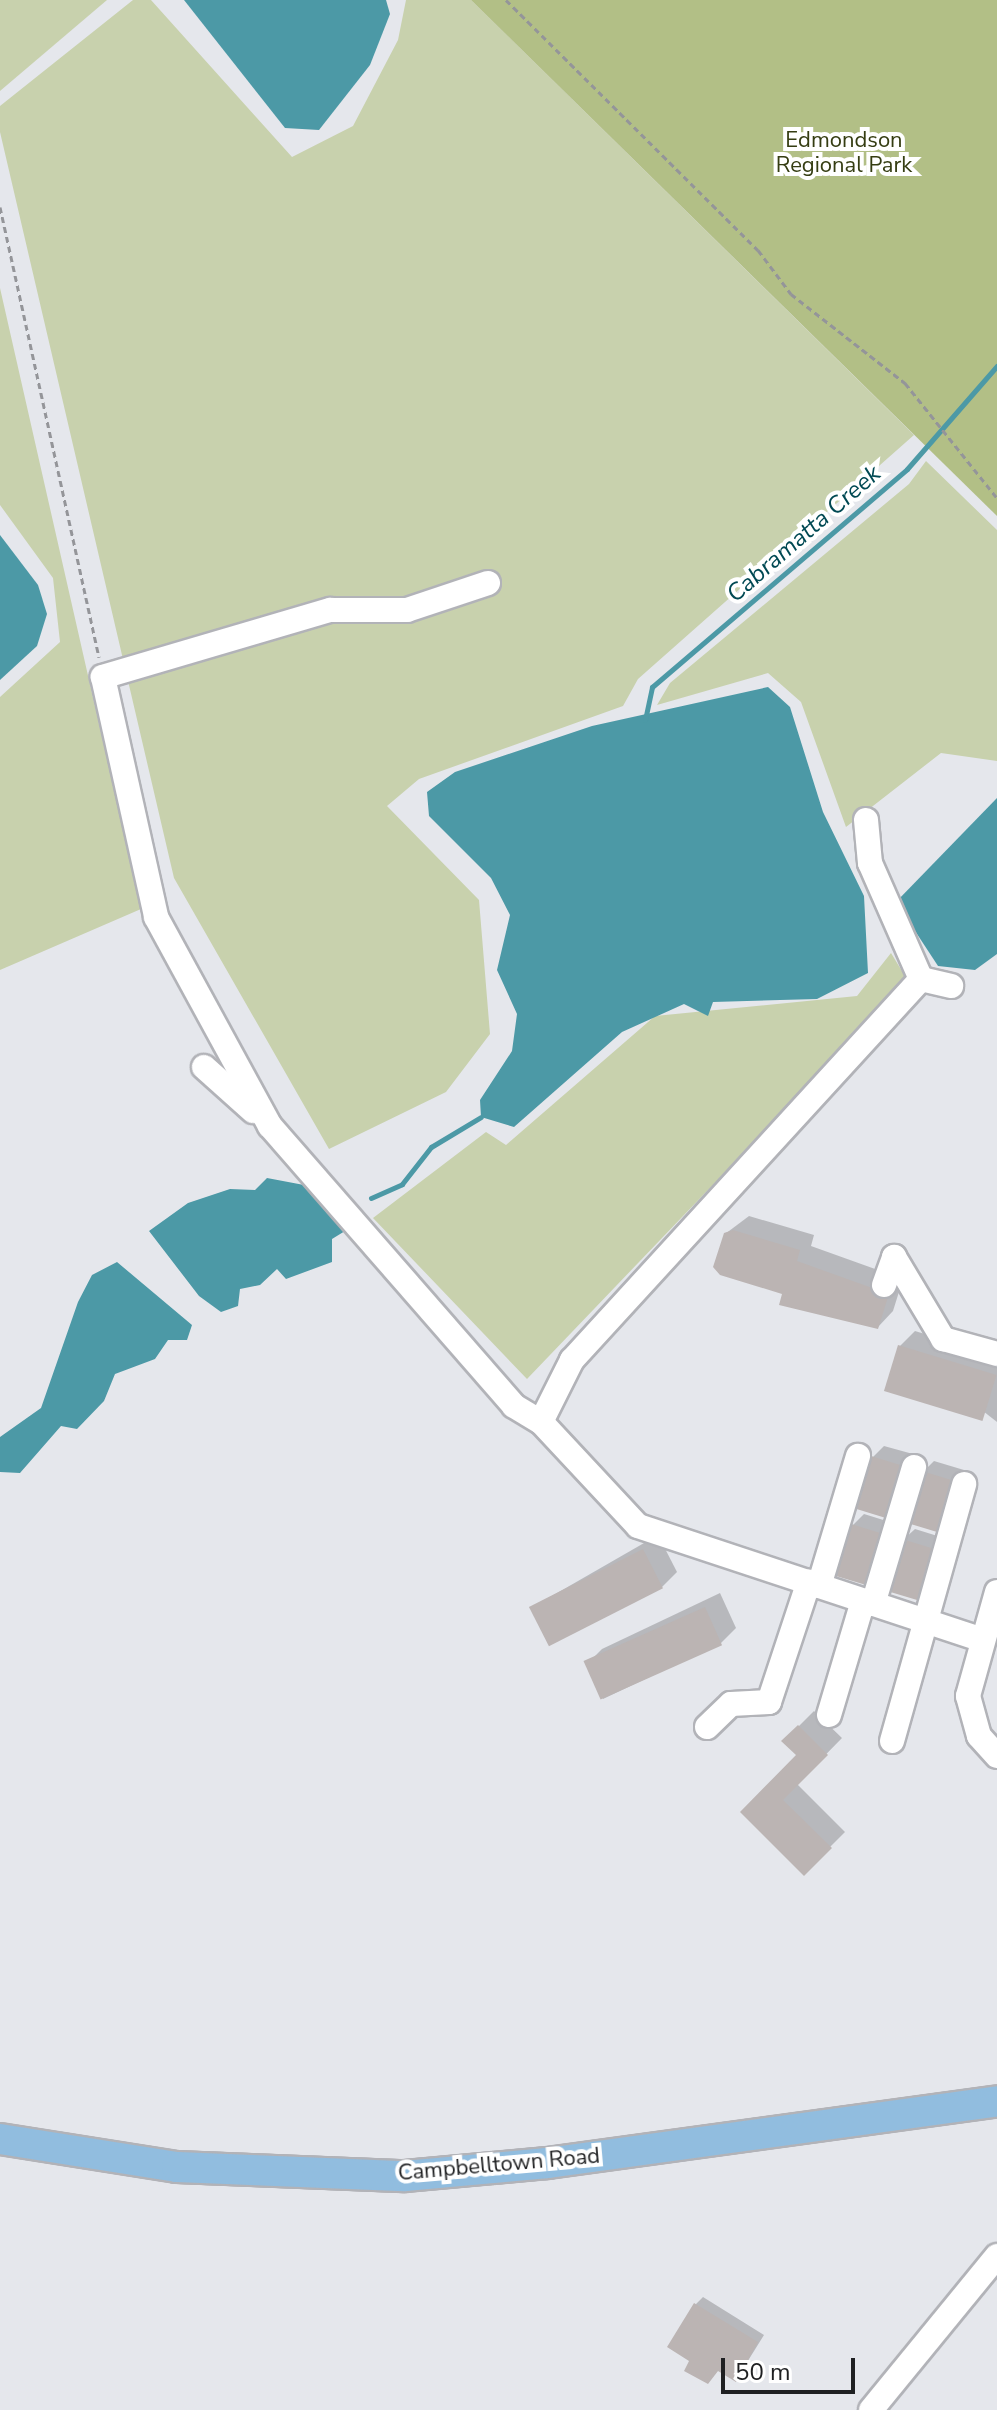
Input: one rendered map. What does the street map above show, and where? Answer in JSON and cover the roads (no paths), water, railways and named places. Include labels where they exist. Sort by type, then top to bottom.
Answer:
[{"type":"main road","name":"Campbelltown Road","points":[[0,2139],[177,2167],[405,2176],[547,2163],[997,2101]]},
{"type":"street","points":[[270,1126],[156,917],[103,677],[330,610],[407,610],[488,583]]},
{"type":"street","points":[[866,820],[870,863],[921,979]]},
{"type":"street","points":[[541,1422],[572,1360],[921,979]]},
{"type":"street","points":[[921,979],[951,986]]},
{"type":"street","points":[[204,1067],[270,1126],[514,1406],[541,1422],[638,1526],[982,1640]]},
{"type":"street","points":[[884,1285],[894,1257],[943,1339],[997,1354]]},
{"type":"street","points":[[707,1727],[731,1704],[769,1702],[858,1456]]},
{"type":"street","points":[[829,1715],[914,1467]]},
{"type":"street","points":[[892,1741],[964,1484]]},
{"type":"street","points":[[996,1602],[982,1640],[968,1696],[979,1736],[997,1756]]},
{"type":"street","points":[[871,2410],[989,2284],[997,2256]]},
{"type":"water","points":[[184,0],[386,0],[390,14],[370,65],[319,130],[285,128]]},
{"type":"water","points":[[0,535],[38,585],[47,614],[37,646],[0,680]]},
{"type":"water","points":[[768,687],[790,707],[823,812],[864,896],[868,973],[817,999],[713,1002],[708,1016],[684,1004],[622,1032],[514,1127],[481,1117],[480,1100],[512,1051],[517,1014],[497,970],[510,915],[491,878],[429,816],[427,792],[455,772],[592,726]]},
{"type":"water","points":[[997,798],[997,954],[975,970],[938,966],[896,902]]},
{"type":"water","points":[[267,1178],[304,1185],[345,1231],[332,1239],[332,1262],[286,1279],[277,1269],[260,1285],[240,1289],[238,1306],[221,1312],[199,1296],[149,1231],[188,1203],[230,1189],[255,1190]]},
{"type":"water","points":[[117,1262],[192,1325],[187,1340],[168,1340],[155,1359],[115,1374],[104,1401],[77,1429],[61,1426],[20,1473],[0,1472],[0,1437],[41,1408],[78,1302],[92,1275]]},
{"type":"waterway","name":"Cabramatta Creek","points":[[645,720],[652,687],[907,469],[997,366]]},
{"type":"waterway","points":[[371,1198],[402,1184],[431,1147],[481,1117]]},
{"type":"park label","name":"Edmondson Regional Park","points":[[844,152]]}]
